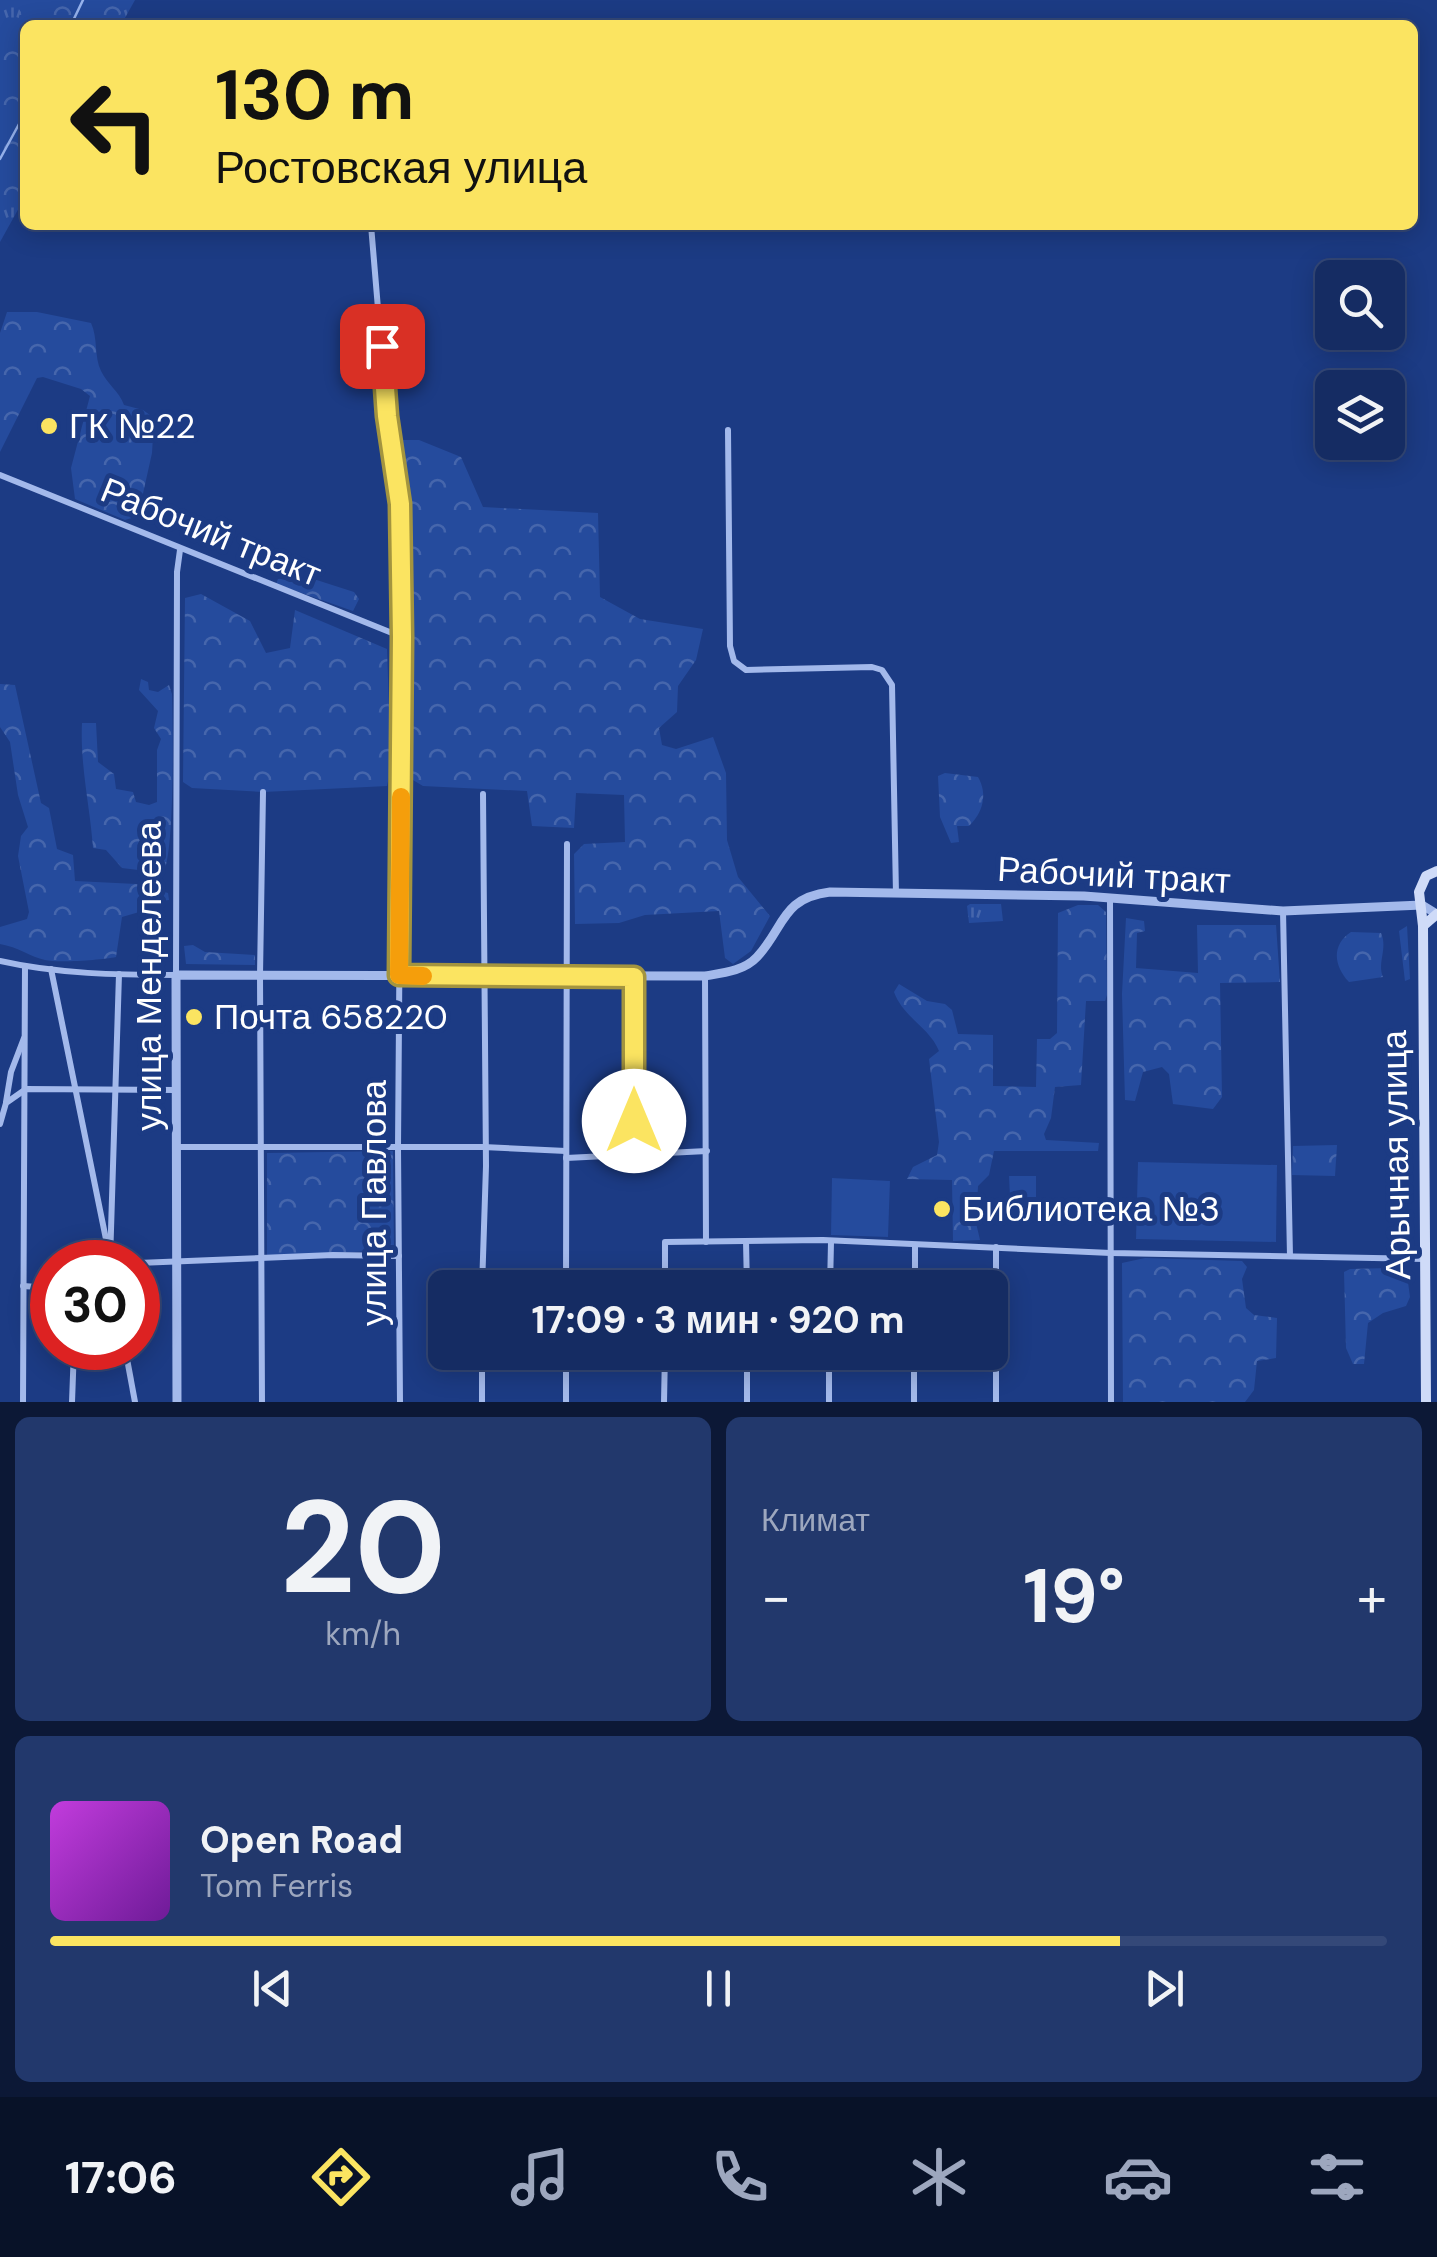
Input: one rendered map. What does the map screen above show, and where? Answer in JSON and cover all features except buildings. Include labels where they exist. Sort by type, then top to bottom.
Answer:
[{"type":"main road","points":[[1422,905],[1420,886],[1426,876],[1437,870]]},
{"type":"main road","name":"Арычная улица","points":[[1422,905],[1426,1402]]},
{"type":"main road","points":[[1423,926],[1436,914]]},
{"type":"street","name":"улица Павлова","points":[[372,230],[387,416],[400,504],[400,1402]]},
{"type":"street","points":[[728,430],[730,646],[734,661],[746,670],[872,667],[882,670],[892,684],[896,895]]},
{"type":"street","name":"Рабочий тракт","points":[[0,475],[402,637]]},
{"type":"street","name":"улица Менделеева","points":[[177,1402],[176,572],[180,550]]},
{"type":"street","points":[[262,1402],[263,792]]},
{"type":"street","points":[[482,794],[486,1166],[483,1270]]},
{"type":"street","points":[[566,1270],[567,844]]},
{"type":"street","points":[[1398,907],[1420,886]]},
{"type":"street","name":"Рабочий тракт","points":[[705,976],[732,971],[756,957],[782,918],[803,898],[830,892],[1110,898],[1283,911],[1422,905]]},
{"type":"street","points":[[1110,898],[1111,1402]]},
{"type":"street","points":[[1422,905],[1436,914]]},
{"type":"street","points":[[1283,911],[1290,1256]]},
{"type":"street","points":[[0,961],[25,967],[119,974],[705,976],[706,1242]]},
{"type":"street","points":[[23,1402],[25,967]]},
{"type":"street","points":[[51,969],[106,1240]]},
{"type":"street","points":[[111,1240],[119,974]]},
{"type":"street","points":[[634,977],[634,1157]]},
{"type":"street","points":[[0,1124],[11,1072],[26,1034]]},
{"type":"street","points":[[6,1104],[26,1089],[176,1090]]},
{"type":"street","points":[[178,1147],[483,1148],[634,1157],[707,1151]]},
{"type":"street","points":[[746,1241],[746,1270]]},
{"type":"street","points":[[665,1270],[665,1242],[831,1242],[1425,1259]]},
{"type":"street","points":[[830,1270],[831,1242]]},
{"type":"street","points":[[914,1270],[915,1246]]},
{"type":"street","points":[[996,1247],[996,1402]]},
{"type":"street","points":[[160,1262],[399,1256]]},
{"type":"street","points":[[22,1286],[30,1287]]},
{"type":"street","points":[[72,1402],[73,1370]]},
{"type":"street","points":[[129,1370],[135,1402]]},
{"type":"street","points":[[482,1370],[482,1402]]},
{"type":"street","points":[[566,1370],[566,1402]]},
{"type":"street","points":[[664,1402],[665,1370]]},
{"type":"street","points":[[747,1370],[747,1402]]},
{"type":"street","points":[[829,1402],[830,1370]]},
{"type":"street","points":[[914,1370],[914,1402]]},
{"type":"green space","points":[[0,0],[135,0],[124,20],[20,20],[20,206],[0,242]]},
{"type":"green space","points":[[20,0],[128,0],[118,20],[20,20],[20,191],[8,197],[0,208],[0,42],[19,30]]},
{"type":"green space","points":[[7,312],[37,312],[91,323],[104,376],[124,405],[154,418],[152,453],[138,516],[125,520],[75,499],[71,468],[90,396],[81,389],[37,378],[0,452],[0,333]]},
{"type":"green space","points":[[401,440],[419,440],[461,457],[483,507],[598,513],[600,597],[640,619],[703,629],[696,660],[678,686],[677,712],[659,728],[662,745],[676,749],[713,737],[726,773],[727,840],[738,877],[770,916],[751,951],[733,964],[725,958],[719,911],[575,924],[574,854],[584,844],[625,842],[624,795],[576,793],[574,828],[532,826],[527,791],[423,786],[413,780],[412,656]]},
{"type":"green space","points":[[301,575],[354,592],[359,599],[353,611],[276,584],[278,579]]},
{"type":"green space","points":[[201,594],[250,621],[266,653],[290,648],[295,610],[387,649],[391,767],[387,786],[263,792],[192,788],[183,782],[185,598]]},
{"type":"green space","points":[[141,679],[148,682],[149,690],[158,692],[169,685],[172,694],[170,842],[163,873],[122,868],[106,850],[93,848],[84,770],[82,723],[96,723],[98,762],[114,774],[116,789],[133,792],[136,802],[157,802],[157,750],[161,739],[154,728],[158,711],[139,690]]},
{"type":"green space","points":[[0,684],[15,685],[41,803],[49,808],[57,849],[73,855],[75,881],[136,884],[168,893],[169,900],[150,902],[146,910],[122,917],[116,957],[51,961],[0,944],[0,927],[27,919],[29,912],[18,856],[21,836],[28,827],[18,795],[10,742],[0,727]]},
{"type":"green space","points":[[945,773],[978,777],[983,790],[981,809],[974,821],[969,826],[957,826],[959,842],[951,843],[940,817],[938,776]]},
{"type":"green space","points":[[970,904],[1001,904],[1003,921],[969,923]]},
{"type":"green space","points":[[1078,905],[1098,905],[1106,912],[1107,995],[1105,1001],[1086,1001],[1081,1085],[1055,1087],[1051,1118],[1044,1134],[1046,1140],[1099,1143],[1098,1151],[994,1151],[989,1175],[978,1186],[976,1223],[980,1240],[953,1241],[952,1180],[907,1179],[913,1167],[937,1155],[939,1142],[929,1059],[939,1051],[894,992],[899,984],[927,1001],[945,1004],[952,1010],[958,1034],[993,1035],[993,1086],[1036,1087],[1037,1039],[1050,1039],[1057,1033],[1058,913]]},
{"type":"green space","points":[[1126,918],[1144,921],[1145,931],[1137,933],[1136,968],[1198,973],[1197,925],[1276,925],[1280,982],[1220,983],[1222,1097],[1213,1109],[1173,1104],[1169,1074],[1162,1067],[1143,1072],[1135,1101],[1125,1100],[1122,994]]},
{"type":"green space","points":[[1407,926],[1410,979],[1405,981],[1399,931]]},
{"type":"green space","points":[[1351,932],[1381,933],[1383,977],[1349,982],[1344,976],[1338,963],[1338,949]]},
{"type":"green space","points":[[193,945],[205,952],[255,955],[255,965],[186,964],[184,946]]},
{"type":"green space","points":[[1337,1145],[1335,1176],[1292,1175],[1293,1146]]},
{"type":"green space","points":[[393,1151],[394,1250],[267,1256],[267,1153]]},
{"type":"green space","points":[[1138,1162],[1277,1165],[1276,1242],[1136,1239]]},
{"type":"green space","points":[[1009,1176],[1036,1176],[1036,1216],[1011,1218]]},
{"type":"green space","points":[[832,1178],[890,1181],[888,1237],[831,1235]]},
{"type":"green space","points":[[1145,1258],[1242,1261],[1247,1267],[1242,1279],[1246,1308],[1254,1315],[1277,1318],[1276,1358],[1257,1361],[1254,1390],[1245,1402],[1123,1402],[1122,1263]]},
{"type":"green space","points":[[1390,1268],[1407,1275],[1410,1297],[1406,1306],[1383,1313],[1368,1323],[1364,1364],[1353,1364],[1346,1348],[1344,1272]]},
{"type":"waterway","points":[[73,20],[83,0]]},
{"type":"waterway","points":[[0,159],[20,122]]},
{"type":"slow traffic","points":[[401,797],[399,975],[423,976]]},
{"type":"place","name":"ГК №22","points":[[49,426]]},
{"type":"place","name":"Почта 658220","points":[[194,1017]]},
{"type":"place","name":"Библиотека №3","points":[[942,1209]]},
{"type":"route","points":[[382,346],[400,504],[399,975],[634,977],[634,1121]]}]
